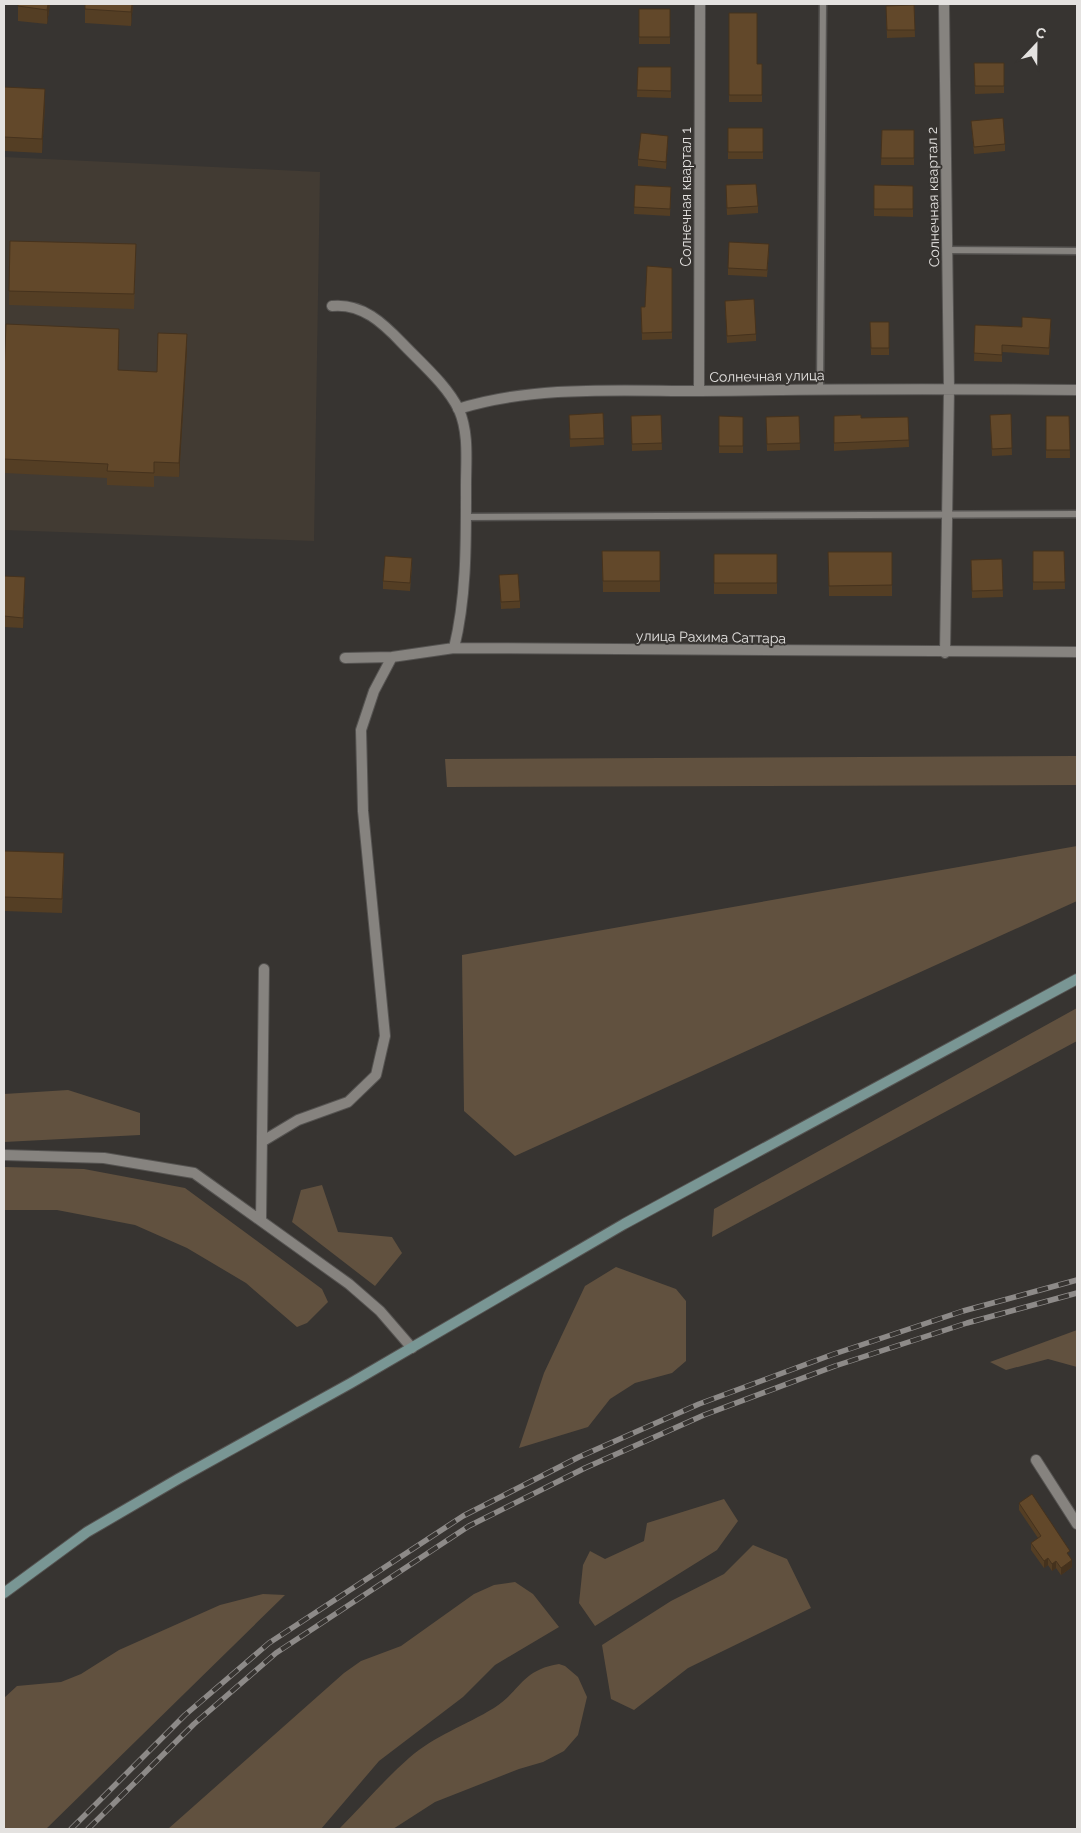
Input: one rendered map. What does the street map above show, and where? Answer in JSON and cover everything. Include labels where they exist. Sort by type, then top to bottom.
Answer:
[{"type":"main road","points":[[4,1593],[86,1532],[412,1348],[624,1224],[1077,979]]},
{"type":"street","name":"Солнечная квартал 1","points":[[699,390],[700,4]]},
{"type":"street","name":"Солнечная квартал 2","points":[[944,4],[949,389],[945,653]]},
{"type":"street","points":[[332,306],[346,304],[362,309],[380,322],[449,394],[458,409],[465,429],[466,517],[460,612],[454,648]]},
{"type":"street","name":"Солнечная улица","points":[[458,409],[478,403],[568,391],[820,389],[1077,390]]},
{"type":"street","name":"улица Рахима Саттара","points":[[345,658],[392,657],[454,648],[945,653],[1077,652]]},
{"type":"street","points":[[263,1141],[298,1120],[348,1102],[376,1075],[385,1036],[363,811],[361,730],[374,691],[392,657]]},
{"type":"street","points":[[261,1221],[264,969]]},
{"type":"street","points":[[4,1155],[104,1158],[194,1173],[349,1284],[380,1311],[412,1348]]},
{"type":"street","points":[[1036,1460],[1077,1524]]},
{"type":"lane","points":[[820,389],[824,4]]},
{"type":"lane","points":[[947,250],[1077,251]]},
{"type":"lane","points":[[466,517],[947,513],[1077,514]]},
{"type":"shaded area","points":[[4,157],[320,172],[314,541],[4,530]]},
{"type":"shaded area","points":[[1077,756],[1077,785],[447,787],[445,759]]},
{"type":"shaded area","points":[[1077,846],[1077,901],[515,1156],[464,1111],[462,955]]},
{"type":"shaded area","points":[[1077,1008],[1077,1041],[712,1237],[714,1209]]},
{"type":"shaded area","points":[[68,1090],[140,1113],[140,1135],[4,1142],[4,1094]]},
{"type":"shaded area","points":[[4,1167],[84,1169],[185,1188],[322,1289],[328,1302],[307,1323],[297,1327],[246,1283],[187,1248],[135,1225],[57,1210],[4,1210]]},
{"type":"shaded area","points":[[322,1185],[338,1232],[392,1237],[402,1253],[375,1286],[292,1222],[301,1190]]},
{"type":"shaded area","points":[[616,1267],[676,1289],[686,1301],[686,1361],[672,1373],[635,1383],[610,1399],[588,1427],[519,1448],[544,1373],[585,1286]]},
{"type":"shaded area","points":[[1077,1330],[1077,1367],[1048,1359],[1006,1370],[990,1362]]},
{"type":"shaded area","points":[[724,1499],[738,1521],[717,1550],[595,1626],[579,1603],[583,1565],[590,1551],[605,1559],[644,1541],[647,1523]]},
{"type":"shaded area","points":[[753,1545],[787,1559],[811,1608],[688,1668],[634,1710],[611,1699],[602,1645],[671,1601],[724,1574]]},
{"type":"shaded area","points":[[515,1582],[533,1594],[559,1627],[495,1665],[463,1697],[379,1761],[321,1829],[168,1829],[344,1673],[361,1661],[401,1646],[474,1594],[494,1585]]},
{"type":"shaded area","points":[[263,1594],[285,1595],[46,1829],[4,1829],[4,1698],[17,1686],[61,1682],[81,1674],[119,1650],[220,1605]]},
{"type":"shaded area","points":[[559,1664],[565,1666],[578,1677],[587,1697],[578,1735],[564,1751],[543,1762],[519,1769],[435,1802],[393,1829],[339,1829],[391,1775],[419,1750],[439,1737],[494,1708],[537,1671]]},
{"type":"building","points":[[18,4],[48,4],[47,10],[18,6]]},
{"type":"building","points":[[85,4],[132,4],[131,12],[85,9]]},
{"type":"building","points":[[914,5],[915,30],[887,30],[886,6]]},
{"type":"building","points":[[639,9],[670,9],[670,37],[639,37]]},
{"type":"building","points":[[729,13],[757,13],[757,64],[762,64],[762,95],[729,95]]},
{"type":"building","points":[[974,63],[1004,63],[1004,86],[975,86]]},
{"type":"building","points":[[638,67],[671,67],[671,91],[637,90]]},
{"type":"building","points":[[4,87],[45,89],[42,139],[4,137]]},
{"type":"building","points":[[1003,118],[1005,144],[974,147],[971,121]]},
{"type":"building","points":[[728,128],[763,128],[763,152],[728,152]]},
{"type":"building","points":[[882,130],[914,130],[914,158],[881,158]]},
{"type":"building","points":[[641,133],[668,136],[666,162],[638,159]]},
{"type":"building","points":[[756,184],[758,206],[727,208],[726,185]]},
{"type":"building","points":[[635,185],[671,187],[670,209],[634,207]]},
{"type":"building","points":[[874,185],[913,186],[913,209],[874,209]]},
{"type":"building","points":[[10,241],[136,244],[134,294],[9,291]]},
{"type":"building","points":[[729,242],[769,244],[767,270],[728,268]]},
{"type":"building","points":[[647,266],[672,268],[672,332],[642,333],[641,307],[645,307]]},
{"type":"building","points":[[754,299],[756,334],[727,336],[725,301]]},
{"type":"building","points":[[1022,317],[1051,319],[1049,348],[1002,345],[1002,355],[974,353],[975,325],[1022,327]]},
{"type":"building","points":[[870,322],[889,322],[889,348],[871,348]]},
{"type":"building","points":[[6,324],[119,329],[118,370],[157,372],[158,333],[187,334],[179,463],[154,462],[154,473],[107,471],[108,464],[4,459]]},
{"type":"building","points":[[603,413],[604,438],[570,439],[569,415]]},
{"type":"building","points":[[1011,414],[1012,448],[992,449],[990,415]]},
{"type":"building","points":[[661,415],[662,443],[632,444],[631,416]]},
{"type":"building","points":[[861,415],[861,418],[908,417],[909,440],[834,443],[834,416]]},
{"type":"building","points":[[719,416],[743,417],[743,446],[719,446]]},
{"type":"building","points":[[799,416],[800,443],[767,444],[766,417]]},
{"type":"building","points":[[1046,416],[1069,416],[1070,450],[1046,450]]},
{"type":"building","points":[[602,551],[660,551],[660,581],[603,581]]},
{"type":"building","points":[[1033,551],[1064,551],[1065,582],[1033,582]]},
{"type":"building","points":[[828,552],[892,552],[892,585],[829,586]]},
{"type":"building","points":[[714,554],[777,554],[777,583],[714,583]]},
{"type":"building","points":[[385,556],[412,558],[410,583],[383,581]]},
{"type":"building","points":[[1002,559],[1003,590],[972,591],[971,560]]},
{"type":"building","points":[[518,574],[520,601],[501,602],[499,575]]},
{"type":"building","points":[[4,576],[25,577],[23,618],[4,616]]},
{"type":"building","points":[[4,851],[64,853],[62,899],[4,897]]},
{"type":"building","points":[[1032,1494],[1070,1551],[1067,1553],[1072,1560],[1061,1568],[1056,1561],[1052,1564],[1048,1558],[1044,1561],[1031,1543],[1041,1536],[1019,1503]]},
{"type":"railway","points":[[71,1829],[185,1715],[269,1643],[463,1516],[579,1457],[699,1404],[831,1355],[963,1311],[1077,1280]]},
{"type":"railway","points":[[88,1829],[194,1724],[276,1653],[469,1526],[585,1468],[704,1415],[835,1366],[967,1323],[1077,1293]]}]
